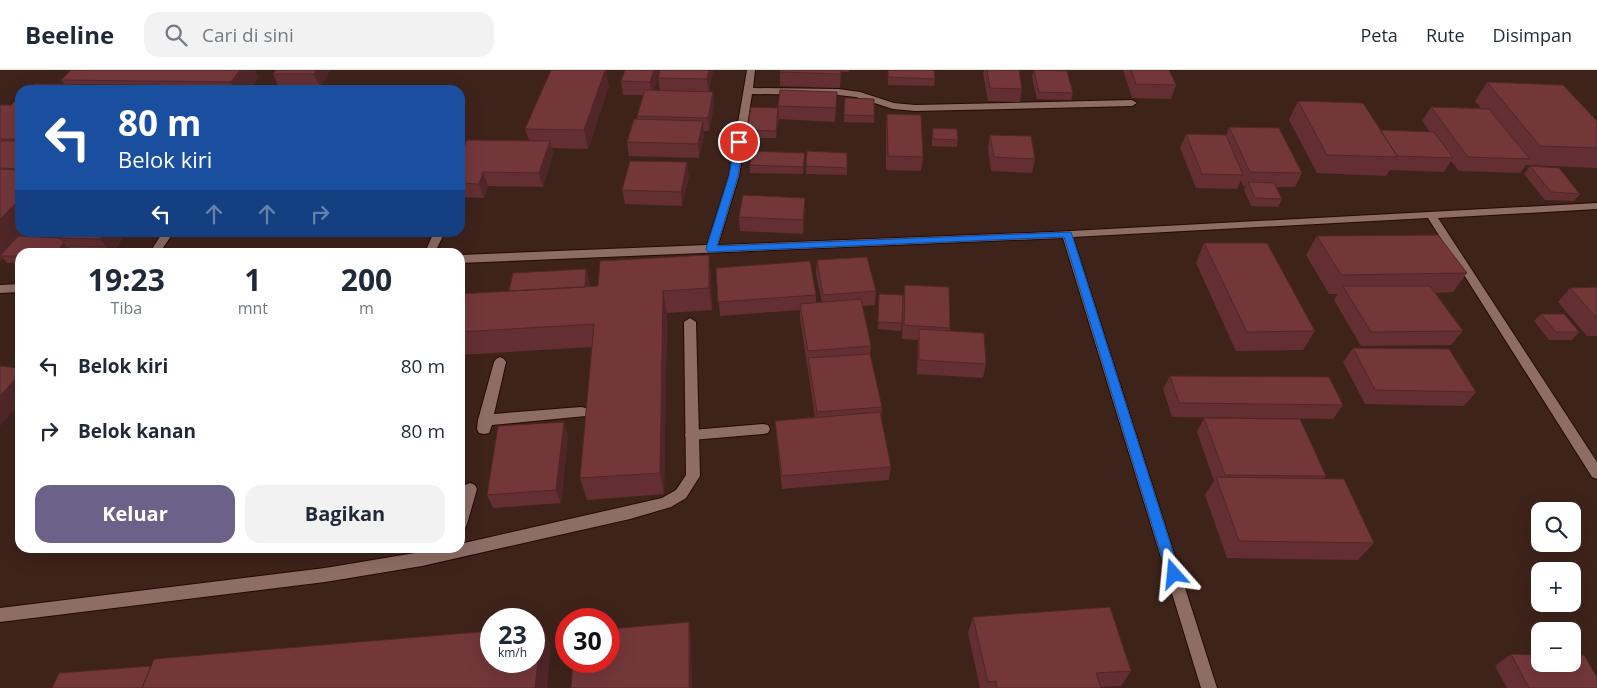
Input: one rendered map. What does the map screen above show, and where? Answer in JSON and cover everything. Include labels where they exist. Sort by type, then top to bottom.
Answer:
[{"type":"street","points":[[711,249],[734,176],[751,70]]},
{"type":"street","points":[[748,91],[838,92],[857,94],[893,106],[915,108],[1132,103]]},
{"type":"street","points":[[465,259],[1067,234],[1597,206]]},
{"type":"street","points":[[1431,215],[1597,473]]},
{"type":"street","points":[[1067,234],[1209,688]]},
{"type":"street","points":[[158,248],[166,237]]},
{"type":"street","points":[[0,289],[15,288]]},
{"type":"street","points":[[465,547],[666,503],[681,494],[693,476],[690,322]]},
{"type":"street","points":[[500,362],[485,425],[581,412]]},
{"type":"street","points":[[692,435],[763,429]]},
{"type":"street","points":[[465,506],[470,488]]},
{"type":"street","points":[[0,615],[325,575],[438,553]]},
{"type":"building","points":[[71,70],[240,70],[231,82],[61,80]]},
{"type":"building","points":[[276,70],[316,70],[314,74],[273,74]]},
{"type":"building","points":[[551,70],[605,70],[584,130],[525,129]]},
{"type":"building","points":[[625,70],[654,70],[650,82],[621,81]]},
{"type":"building","points":[[660,70],[709,70],[707,79],[658,78]]},
{"type":"building","points":[[780,70],[841,70],[841,74],[780,72]]},
{"type":"building","points":[[888,70],[934,70],[935,79],[888,77]]},
{"type":"building","points":[[987,70],[1019,70],[1022,89],[990,88]]},
{"type":"building","points":[[1034,70],[1067,71],[1073,93],[1039,92]]},
{"type":"building","points":[[1131,70],[1169,70],[1176,85],[1136,84]]},
{"type":"building","points":[[1487,82],[1563,85],[1597,121],[1597,148],[1540,146]]},
{"type":"building","points":[[34,84],[160,85],[33,85]]},
{"type":"building","points":[[645,90],[713,92],[708,118],[637,116]]},
{"type":"building","points":[[780,90],[837,92],[836,108],[778,106]]},
{"type":"building","points":[[845,98],[874,99],[874,116],[844,115]]},
{"type":"building","points":[[15,101],[15,139],[0,139],[0,105],[11,105]]},
{"type":"building","points":[[1298,101],[1363,103],[1398,157],[1327,155]]},
{"type":"building","points":[[751,107],[778,108],[776,131],[747,130]]},
{"type":"building","points":[[1431,107],[1489,109],[1530,159],[1468,157]]},
{"type":"building","points":[[887,114],[921,115],[923,157],[888,156]]},
{"type":"building","points":[[634,119],[703,121],[698,144],[627,142]]},
{"type":"building","points":[[1229,127],[1279,128],[1302,173],[1250,172]]},
{"type":"building","points":[[933,128],[957,129],[958,140],[933,139]]},
{"type":"building","points":[[1380,130],[1434,132],[1453,158],[1397,156]]},
{"type":"building","points":[[1186,134],[1226,135],[1243,175],[1202,174]]},
{"type":"building","points":[[990,135],[1031,136],[1035,159],[994,157]]},
{"type":"building","points":[[467,140],[550,141],[539,173],[483,172],[479,184],[465,183],[465,145]]},
{"type":"building","points":[[2,141],[15,141],[15,169],[0,168],[0,143]]},
{"type":"building","points":[[752,151],[805,153],[803,167],[750,165]]},
{"type":"building","points":[[807,151],[847,153],[847,168],[806,166]]},
{"type":"building","points":[[630,161],[687,162],[681,192],[622,190]]},
{"type":"building","points":[[1530,166],[1559,168],[1580,194],[1551,192]]},
{"type":"building","points":[[0,169],[15,170],[15,204],[0,219]]},
{"type":"building","points":[[1248,182],[1274,183],[1282,199],[1255,198]]},
{"type":"building","points":[[743,195],[805,198],[803,220],[739,217]]},
{"type":"building","points":[[1438,235],[1467,273],[1341,275],[1317,236]]},
{"type":"building","points":[[17,237],[61,238],[64,243],[60,248],[15,248],[15,256],[0,256]]},
{"type":"building","points":[[61,237],[102,237],[100,239]]},
{"type":"building","points":[[1204,243],[1267,243],[1315,331],[1247,332]]},
{"type":"building","points":[[71,246],[107,247],[106,248],[69,248]]},
{"type":"building","points":[[709,255],[709,288],[663,291],[660,473],[580,478],[594,324],[465,332],[465,294],[598,286],[600,261]]},
{"type":"building","points":[[867,257],[876,291],[823,295],[817,260]]},
{"type":"building","points":[[810,261],[816,295],[718,302],[716,268]]},
{"type":"building","points":[[586,269],[585,287],[509,291],[513,273]]},
{"type":"building","points":[[905,285],[949,287],[950,328],[904,325]]},
{"type":"building","points":[[1343,286],[1430,286],[1463,331],[1371,332]]},
{"type":"building","points":[[1597,287],[1597,318],[1570,288]]},
{"type":"building","points":[[879,294],[903,295],[902,323],[878,322]]},
{"type":"building","points":[[861,299],[871,346],[808,351],[800,304]]},
{"type":"building","points":[[1541,314],[1564,314],[1579,332],[1556,332]]},
{"type":"building","points":[[919,329],[984,333],[986,364],[919,360]]},
{"type":"building","points":[[1353,348],[1449,349],[1476,392],[1375,390]]},
{"type":"building","points":[[870,354],[882,407],[817,412],[808,358]]},
{"type":"building","points":[[0,366],[15,368],[15,380],[0,396]]},
{"type":"building","points":[[1170,376],[1329,377],[1343,405],[1179,403]]},
{"type":"building","points":[[880,412],[891,467],[782,476],[775,421]]},
{"type":"building","points":[[1204,418],[1300,419],[1326,476],[1225,475]]},
{"type":"building","points":[[564,422],[556,490],[487,495],[498,426]]},
{"type":"building","points":[[1216,477],[1344,479],[1374,543],[1239,541]]},
{"type":"building","points":[[1110,607],[1131,671],[1096,673],[1101,688],[997,688],[996,681],[988,682],[973,617]]},
{"type":"building","points":[[689,622],[689,688],[571,688],[572,673],[620,673],[620,628]]},
{"type":"building","points":[[480,632],[480,673],[537,673],[535,688],[142,688],[154,659]]},
{"type":"building","points":[[1511,654],[1531,655],[1531,672],[1581,672],[1581,655],[1584,655],[1597,677],[1597,688],[1529,688]]},
{"type":"building","points":[[151,666],[142,688],[52,688],[59,673]]},
{"type":"route","points":[[739,142],[734,176],[711,249],[1067,234],[1174,574]]}]
